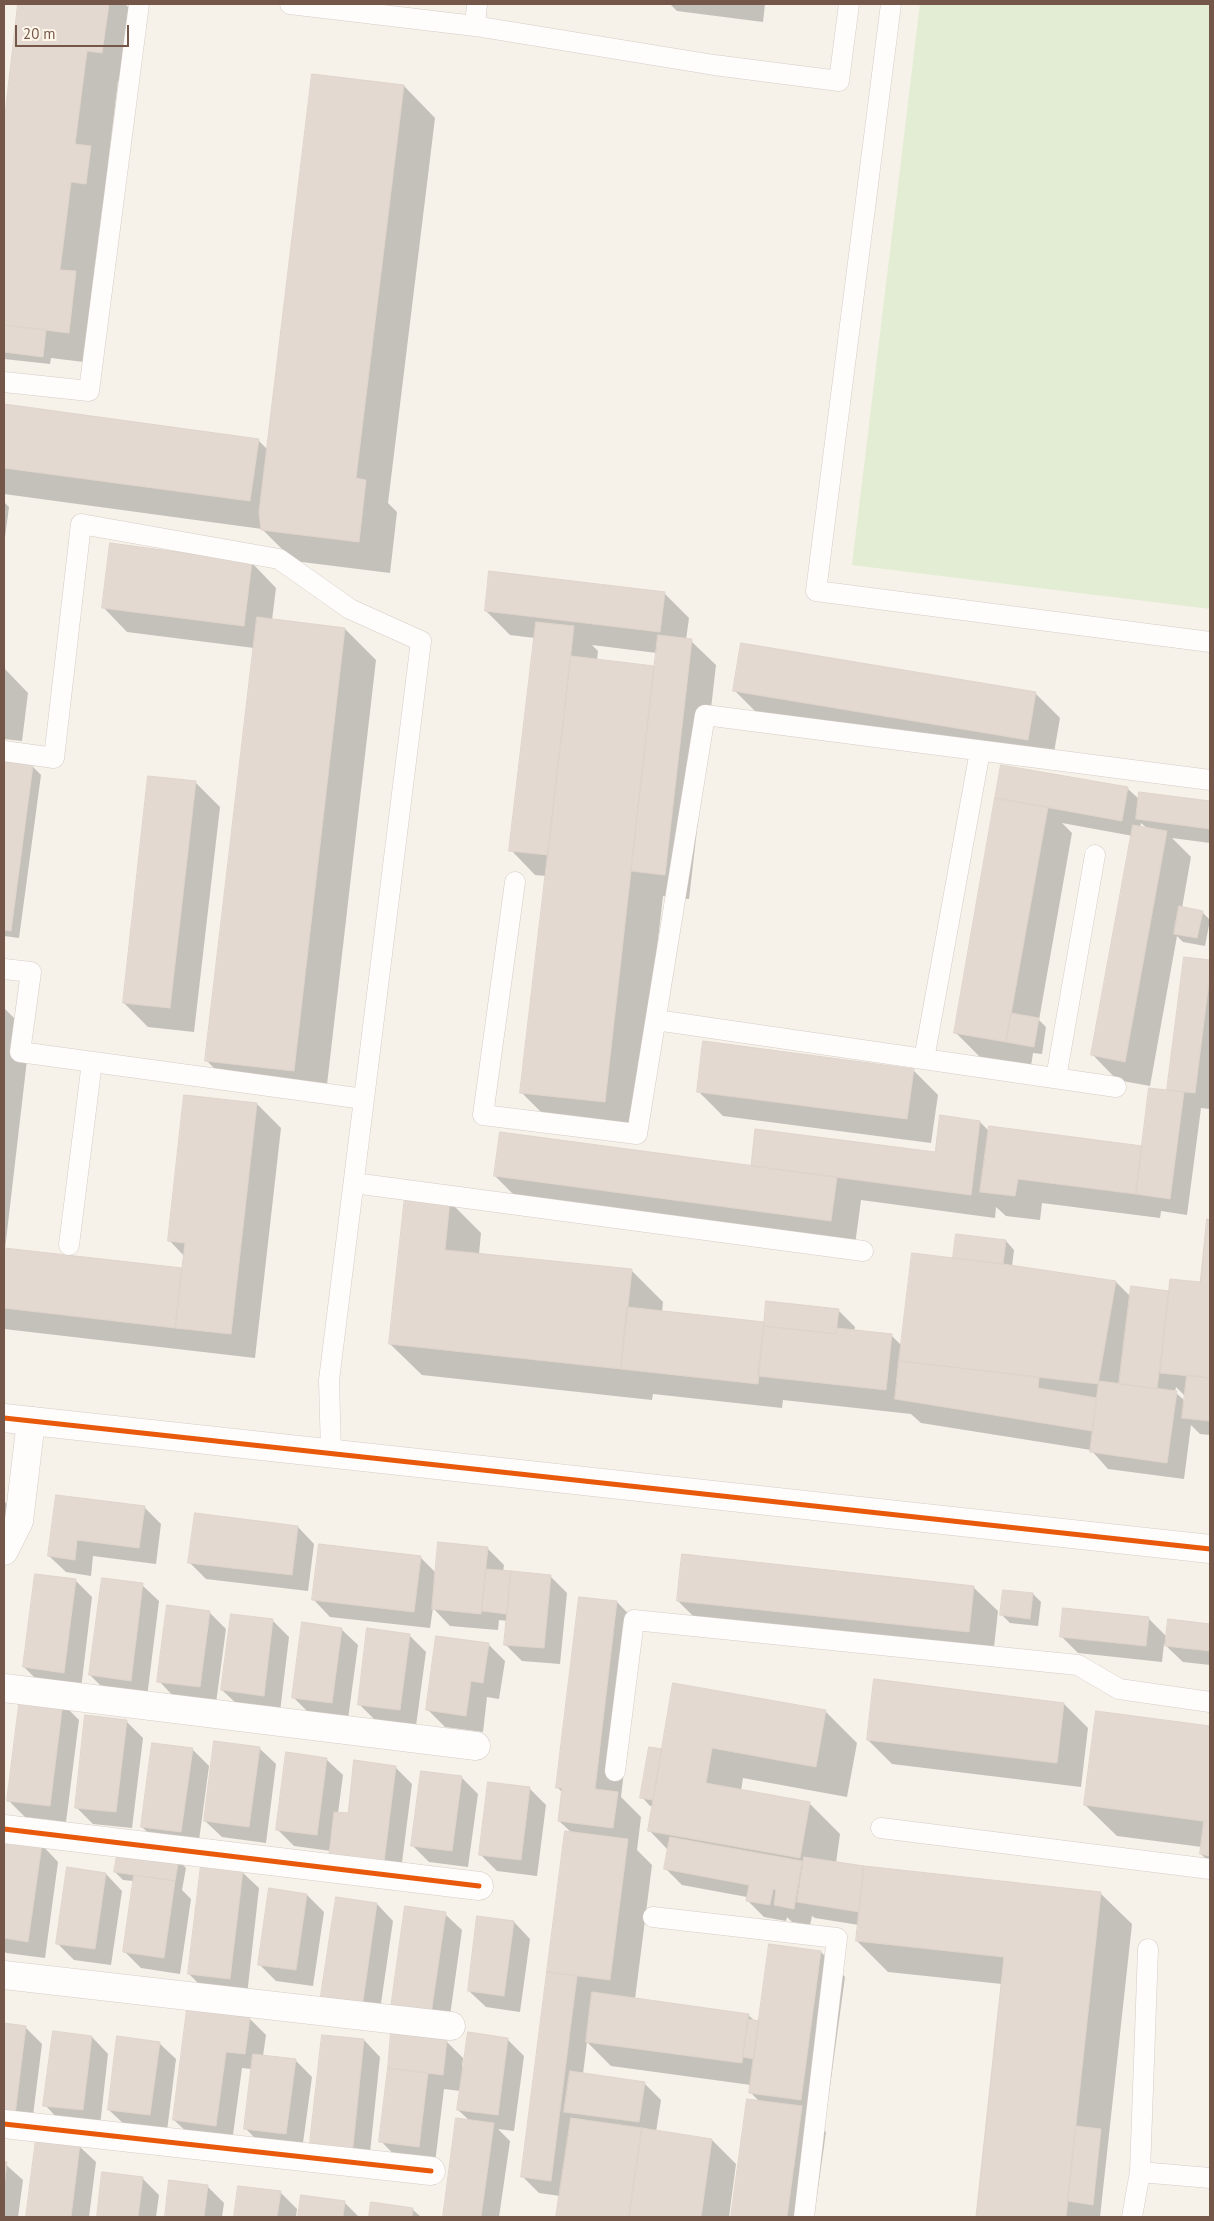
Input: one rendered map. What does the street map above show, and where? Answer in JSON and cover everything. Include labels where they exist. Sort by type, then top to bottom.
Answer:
[{"type":"street","points":[[4,1418],[1210,1549]]},
{"type":"street","points":[[4,1551],[19,1521],[31,1421]]},
{"type":"street","points":[[4,1688],[476,1746]]},
{"type":"street","points":[[4,1829],[479,1886]]},
{"type":"street","points":[[4,1976],[451,2026]]},
{"type":"street","points":[[4,2124],[431,2170]]},
{"type":"lane","points":[[4,382],[89,391],[139,4]]},
{"type":"lane","points":[[290,4],[475,26],[714,65],[839,81],[849,4]]},
{"type":"lane","points":[[475,26],[477,4]]},
{"type":"lane","points":[[891,4],[816,591],[1210,642]]},
{"type":"lane","points":[[4,751],[54,758],[81,524],[279,559],[350,610],[421,641],[329,1380],[331,1454]]},
{"type":"lane","points":[[516,882],[483,1115],[637,1134],[705,715],[1210,780]]},
{"type":"lane","points":[[924,1059],[980,751]]},
{"type":"lane","points":[[1056,1078],[1095,855]]},
{"type":"lane","points":[[4,969],[31,972],[20,1052],[364,1099]]},
{"type":"lane","points":[[656,1020],[1116,1087]]},
{"type":"lane","points":[[69,1245],[92,1062]]},
{"type":"lane","points":[[354,1183],[863,1251]]},
{"type":"lane","points":[[615,1771],[634,1620],[1078,1666],[1119,1689],[1210,1702]]},
{"type":"lane","points":[[881,1828],[1210,1869]]},
{"type":"lane","points":[[653,1917],[837,1938],[804,2217]]},
{"type":"lane","points":[[1132,2217],[1140,2172],[1148,1949]]},
{"type":"lane","points":[[1140,2172],[1210,2178]]},
{"type":"green space","points":[[920,4],[1210,4],[1210,609],[852,565]]},
{"type":"building","points":[[18,4],[109,4],[102,53],[87,51],[75,144],[91,146],[86,184],[71,182],[60,270],[76,271],[69,333],[4,325],[4,124]]},
{"type":"building","points":[[312,74],[404,85],[356,478],[366,480],[359,542],[261,530],[259,513]]},
{"type":"building","points":[[4,325],[46,330],[43,357],[4,352]]},
{"type":"building","points":[[4,404],[259,439],[250,501],[4,468]]},
{"type":"building","points":[[110,543],[252,562],[244,626],[102,608]]},
{"type":"building","points":[[489,571],[665,592],[660,632],[485,611]]},
{"type":"building","points":[[257,617],[345,628],[294,1071],[205,1061]]},
{"type":"building","points":[[536,622],[574,626],[548,855],[509,851]]},
{"type":"building","points":[[658,635],[692,639],[665,875],[631,871]]},
{"type":"building","points":[[741,643],[1036,692],[1028,740],[733,691]]},
{"type":"building","points":[[571,656],[654,666],[605,1102],[520,1093]]},
{"type":"building","points":[[4,762],[33,765],[11,931],[4,930]]},
{"type":"building","points":[[1001,765],[1128,787],[1122,821],[995,798]]},
{"type":"building","points":[[148,776],[196,781],[170,1008],[123,1003]]},
{"type":"building","points":[[1139,792],[1210,801],[1210,829],[1136,819]]},
{"type":"building","points":[[995,798],[1048,807],[1006,1042],[954,1033]]},
{"type":"building","points":[[1133,825],[1167,831],[1125,1062],[1091,1055]]},
{"type":"building","points":[[1179,906],[1203,911],[1197,938],[1174,934]]},
{"type":"building","points":[[1184,957],[1210,960],[1210,974],[1195,1093],[1167,1090]]},
{"type":"building","points":[[1011,1013],[1039,1018],[1034,1047],[1006,1042]]},
{"type":"building","points":[[703,1041],[914,1069],[907,1119],[697,1092]]},
{"type":"building","points":[[1149,1088],[1184,1092],[1170,1199],[1136,1194]]},
{"type":"building","points":[[184,1095],[257,1103],[231,1334],[175,1328],[185,1243],[168,1241]]},
{"type":"building","points":[[940,1115],[980,1121],[971,1195],[751,1166],[755,1129],[935,1152]]},
{"type":"building","points":[[989,1126],[1142,1146],[1136,1194],[1018,1179],[1015,1196],[980,1192]]},
{"type":"building","points":[[500,1132],[837,1177],[831,1221],[494,1176]]},
{"type":"building","points":[[405,1196],[450,1200],[445,1250],[632,1269],[621,1369],[389,1344]]},
{"type":"building","points":[[1207,1219],[1210,1220],[1210,1378],[1160,1373],[1170,1279],[1200,1282]]},
{"type":"building","points":[[956,1234],[1006,1240],[1003,1264],[953,1258]]},
{"type":"building","points":[[4,1248],[182,1268],[175,1328],[4,1308]]},
{"type":"building","points":[[912,1253],[1116,1281],[1098,1384],[899,1361]]},
{"type":"building","points":[[1131,1286],[1169,1291],[1157,1389],[1119,1384]]},
{"type":"building","points":[[766,1301],[839,1309],[836,1334],[764,1326]]},
{"type":"building","points":[[627,1307],[764,1322],[758,1384],[621,1369]]},
{"type":"building","points":[[764,1326],[836,1334],[837,1328],[892,1334],[886,1390],[758,1376]]},
{"type":"building","points":[[899,1361],[1039,1377],[1038,1388],[1097,1398],[1092,1431],[895,1399]]},
{"type":"building","points":[[1187,1375],[1210,1378],[1210,1421],[1182,1418]]},
{"type":"building","points":[[1099,1381],[1177,1391],[1167,1463],[1090,1452]]},
{"type":"building","points":[[56,1495],[145,1506],[139,1548],[77,1540],[75,1560],[48,1556]]},
{"type":"building","points":[[195,1513],[298,1526],[292,1575],[188,1563]]},
{"type":"building","points":[[438,1542],[488,1547],[481,1614],[432,1609]]},
{"type":"building","points":[[319,1544],[421,1556],[414,1612],[312,1600]]},
{"type":"building","points":[[682,1554],[974,1586],[969,1632],[677,1601]]},
{"type":"building","points":[[486,1569],[511,1571],[507,1614],[482,1611]]},
{"type":"building","points":[[511,1571],[551,1575],[544,1648],[504,1645]]},
{"type":"building","points":[[35,1574],[76,1579],[64,1673],[23,1667]]},
{"type":"building","points":[[102,1578],[143,1583],[131,1681],[89,1675]]},
{"type":"building","points":[[1003,1590],[1033,1593],[1030,1619],[1000,1615]]},
{"type":"building","points":[[579,1597],[617,1601],[595,1789],[618,1792],[613,1828],[558,1821],[562,1788],[556,1788]]},
{"type":"building","points":[[167,1605],[210,1611],[200,1687],[157,1682]]},
{"type":"building","points":[[1063,1608],[1149,1617],[1146,1646],[1060,1637]]},
{"type":"building","points":[[231,1614],[273,1619],[264,1696],[221,1690]]},
{"type":"building","points":[[1168,1619],[1210,1624],[1210,1651],[1165,1646]]},
{"type":"building","points":[[302,1622],[342,1628],[332,1703],[292,1698]]},
{"type":"building","points":[[367,1628],[410,1634],[400,1710],[358,1705]]},
{"type":"building","points":[[436,1636],[489,1643],[483,1683],[471,1681],[466,1716],[426,1710]]},
{"type":"building","points":[[874,1679],[1064,1703],[1057,1763],[867,1740]]},
{"type":"building","points":[[673,1683],[826,1710],[816,1767],[712,1748],[706,1783],[810,1802],[800,1858],[648,1831]]},
{"type":"building","points":[[20,1697],[63,1702],[50,1806],[7,1801]]},
{"type":"building","points":[[1096,1711],[1210,1726],[1210,1822],[1084,1805]]},
{"type":"building","points":[[85,1715],[127,1720],[116,1812],[75,1808]]},
{"type":"building","points":[[214,1741],[260,1747],[249,1827],[204,1821]]},
{"type":"building","points":[[152,1743],[193,1748],[181,1832],[141,1827]]},
{"type":"building","points":[[649,1747],[662,1749],[653,1800],[640,1798]]},
{"type":"building","points":[[286,1752],[327,1758],[317,1835],[276,1830]]},
{"type":"building","points":[[354,1760],[396,1766],[383,1870],[328,1863],[334,1812],[348,1813]]},
{"type":"building","points":[[421,1771],[462,1776],[452,1851],[411,1846]]},
{"type":"building","points":[[488,1782],[530,1787],[521,1860],[479,1855]]},
{"type":"building","points":[[1204,1821],[1210,1822],[1210,1856],[1200,1854]]},
{"type":"building","points":[[565,1831],[628,1839],[610,1980],[547,1972]]},
{"type":"building","points":[[670,1837],[802,1861],[794,1909],[774,1905],[776,1890],[773,1889],[770,1905],[746,1901],[749,1885],[664,1869]]},
{"type":"building","points":[[4,1838],[42,1844],[28,1942],[4,1938]]},
{"type":"building","points":[[118,1850],[179,1859],[175,1881],[114,1872]]},
{"type":"building","points":[[804,1857],[864,1866],[859,1912],[797,1902]]},
{"type":"building","points":[[201,1865],[243,1870],[230,1979],[188,1974]]},
{"type":"building","points":[[864,1866],[1101,1892],[1066,2217],[976,2217],[1004,1957],[856,1941]]},
{"type":"building","points":[[67,1867],[106,1873],[95,1949],[56,1944]]},
{"type":"building","points":[[134,1875],[175,1881],[164,1958],[123,1952]]},
{"type":"building","points":[[269,1888],[307,1894],[296,1970],[258,1965]]},
{"type":"building","points":[[336,1897],[377,1903],[362,2008],[320,2002]]},
{"type":"building","points":[[405,1906],[446,1912],[431,2014],[391,2008]]},
{"type":"building","points":[[477,1916],[514,1921],[504,1996],[468,1991]]},
{"type":"building","points":[[769,1944],[821,1951],[801,2100],[749,2093]]},
{"type":"building","points":[[547,1972],[577,1976],[551,2181],[521,2177]]},
{"type":"building","points":[[592,1992],[749,2014],[742,2063],[586,2042]]},
{"type":"building","points":[[187,2009],[250,2017],[245,2054],[226,2052],[216,2126],[173,2120]]},
{"type":"building","points":[[748,2019],[759,2021],[754,2059],[743,2057]]},
{"type":"building","points":[[4,2023],[26,2026],[14,2123],[4,2122]]},
{"type":"building","points":[[53,2031],[92,2036],[83,2110],[43,2106]]},
{"type":"building","points":[[468,2032],[508,2038],[498,2115],[457,2110]]},
{"type":"building","points":[[391,2033],[447,2040],[443,2075],[388,2068]]},
{"type":"building","points":[[322,2035],[364,2039],[352,2156],[309,2152]]},
{"type":"building","points":[[117,2036],[160,2042],[150,2115],[108,2110]]},
{"type":"building","points":[[253,2054],[296,2059],[286,2134],[244,2129]]},
{"type":"building","points":[[388,2068],[428,2073],[419,2147],[379,2142]]},
{"type":"building","points":[[570,2071],[645,2082],[639,2122],[564,2112]]},
{"type":"building","points":[[747,2099],[802,2106],[787,2217],[731,2217]]},
{"type":"building","points":[[456,2118],[494,2123],[481,2217],[443,2217]]},
{"type":"building","points":[[571,2118],[642,2128],[629,2217],[556,2217]]},
{"type":"building","points":[[1076,2126],[1101,2129],[1093,2205],[1068,2201]]},
{"type":"building","points":[[642,2128],[712,2139],[701,2217],[629,2217]]},
{"type":"building","points":[[36,2139],[80,2144],[71,2217],[26,2217]]},
{"type":"building","points":[[4,2161],[7,2162],[4,2187]]},
{"type":"building","points":[[102,2172],[143,2177],[138,2217],[97,2217]]},
{"type":"building","points":[[169,2180],[208,2185],[204,2217],[165,2217]]},
{"type":"building","points":[[238,2186],[281,2191],[277,2217],[234,2217]]},
{"type":"building","points":[[301,2195],[345,2201],[343,2217],[298,2217]]},
{"type":"building","points":[[371,2202],[413,2208],[412,2217],[369,2217]]},
{"type":"cycle path","points":[[4,1418],[1210,1549]]},
{"type":"cycle path","points":[[4,1829],[479,1886]]},
{"type":"cycle path","points":[[4,2124],[431,2171]]}]
